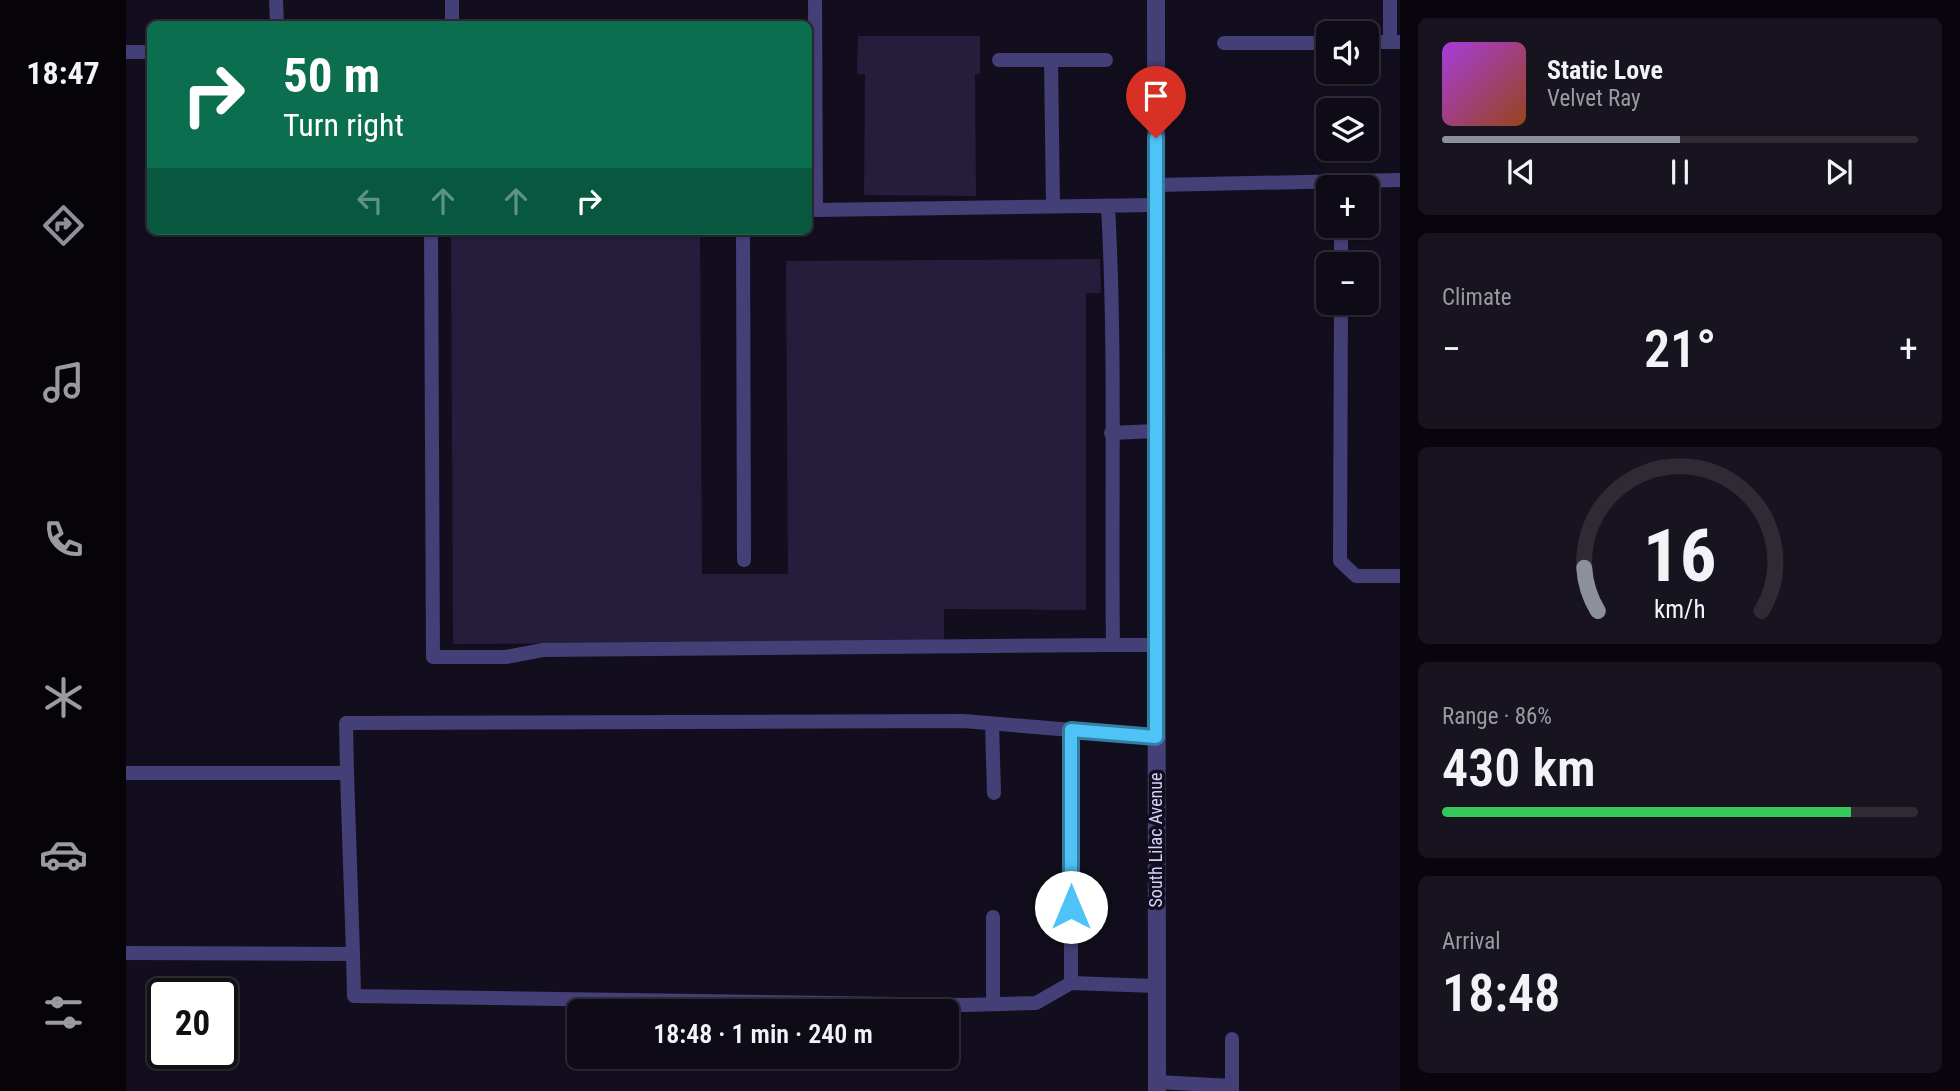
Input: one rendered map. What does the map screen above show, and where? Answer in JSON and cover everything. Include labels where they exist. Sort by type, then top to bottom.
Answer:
[{"type":"street","name":"South Lilac Avenue","points":[[1156,0],[1157,1087]]},
{"type":"lane","points":[[276,0],[277,21]]},
{"type":"lane","points":[[452,0],[452,21]]},
{"type":"lane","points":[[815,0],[812,210],[1156,205]]},
{"type":"lane","points":[[1390,0],[1395,42]]},
{"type":"lane","points":[[1224,43],[1316,43]]},
{"type":"lane","points":[[126,52],[147,52]]},
{"type":"lane","points":[[999,60],[1106,60]]},
{"type":"lane","points":[[1051,60],[1053,206]]},
{"type":"lane","points":[[1379,181],[1400,180]]},
{"type":"lane","points":[[1156,185],[1316,184]]},
{"type":"lane","points":[[1108,206],[1114,320],[1111,433],[1113,645]]},
{"type":"lane","points":[[431,235],[433,657],[506,657],[543,650],[1156,645]]},
{"type":"lane","points":[[743,235],[744,560]]},
{"type":"lane","points":[[1341,315],[1340,561],[1356,576],[1400,576]]},
{"type":"lane","points":[[1111,433],[1156,431]]},
{"type":"lane","points":[[1156,737],[992,724],[346,723],[354,996],[993,1004],[1036,1003],[1071,983],[1157,986]]},
{"type":"lane","points":[[992,724],[994,793]]},
{"type":"lane","points":[[1071,730],[1071,983]]},
{"type":"lane","points":[[126,772],[347,773]]},
{"type":"lane","points":[[993,917],[993,1004]]},
{"type":"lane","points":[[126,953],[353,954]]},
{"type":"lane","points":[[1157,1087],[1232,1088],[1232,1039]]},
{"type":"building","points":[[858,36],[980,36],[980,74],[975,74],[976,196],[864,195],[865,74],[857,74]]},
{"type":"building","points":[[451,235],[700,235],[702,574],[788,574],[786,261],[1100,259],[1101,293],[1086,293],[1086,610],[944,609],[944,642],[453,644]]},
{"type":"route","points":[[1071,907],[1071,730],[1156,737],[1156,138]]}]
